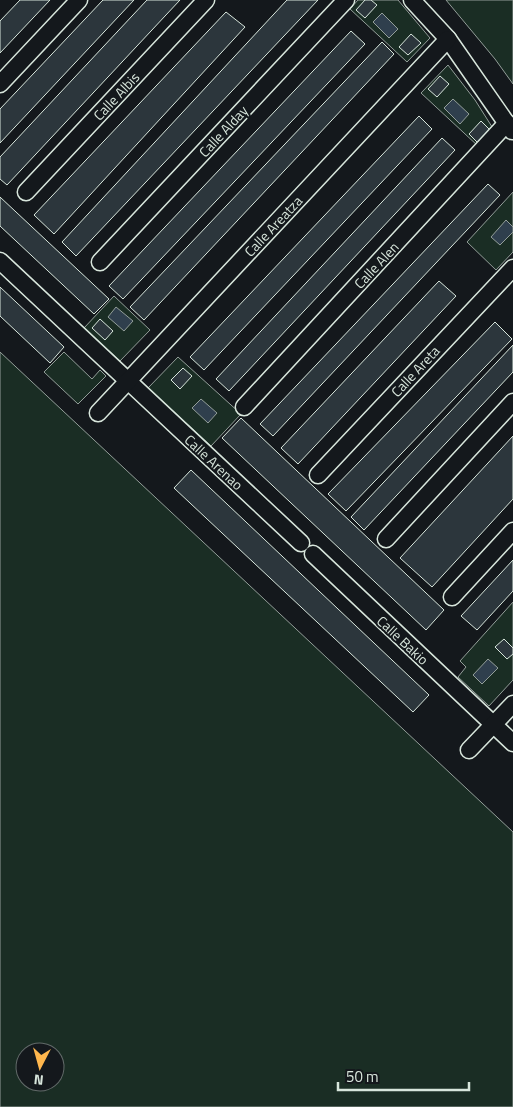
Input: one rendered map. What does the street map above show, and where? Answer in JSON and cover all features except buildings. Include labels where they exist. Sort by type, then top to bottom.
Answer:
[{"type":"street","points":[[0,84],[79,0]]},
{"type":"street","name":"Calle Albis","points":[[26,192],[206,0]]},
{"type":"street","name":"Calle Alday","points":[[100,262],[346,0]]},
{"type":"street","points":[[412,0],[448,39],[510,128]]},
{"type":"street","name":"Calle Areatza","points":[[98,413],[448,39]]},
{"type":"street","name":"Calle Alen","points":[[244,407],[510,128]]},
{"type":"street","name":"Calle Arenao","points":[[0,261],[301,543]]},
{"type":"street","name":"Calle Areta","points":[[318,475],[513,268]]},
{"type":"street","points":[[386,539],[513,402]]},
{"type":"street","points":[[452,597],[513,531]]},
{"type":"street","name":"Calle Bakio","points":[[313,554],[513,743]]},
{"type":"street","points":[[469,750],[513,704]]},
{"type":"green space","points":[[358,0],[398,0],[430,38],[407,62],[350,9]]},
{"type":"green space","points":[[446,0],[513,0],[513,84],[495,59]]},
{"type":"green space","points":[[448,65],[475,100],[494,130],[478,146],[421,93]]},
{"type":"green space","points":[[513,192],[513,252],[496,270],[467,242]]},
{"type":"green space","points":[[114,296],[150,330],[120,361],[84,328]]},
{"type":"green space","points":[[0,352],[513,832],[513,1107],[0,1107]]},
{"type":"green space","points":[[64,352],[92,379],[100,370],[106,376],[78,404],[44,372]]},
{"type":"green space","points":[[178,357],[241,414],[211,446],[148,388]]},
{"type":"green space","points":[[513,602],[513,680],[489,706],[458,677],[466,667],[460,661]]},
{"type":"water","points":[[382,13],[398,29],[389,38],[373,22]]},
{"type":"water","points":[[453,99],[469,114],[460,124],[444,108]]},
{"type":"water","points":[[506,220],[513,227],[513,232],[500,245],[491,237]]},
{"type":"water","points":[[116,307],[133,321],[124,331],[108,317]]},
{"type":"water","points":[[201,399],[217,413],[208,423],[192,408]]},
{"type":"water","points":[[488,659],[498,668],[482,684],[473,675]]}]
